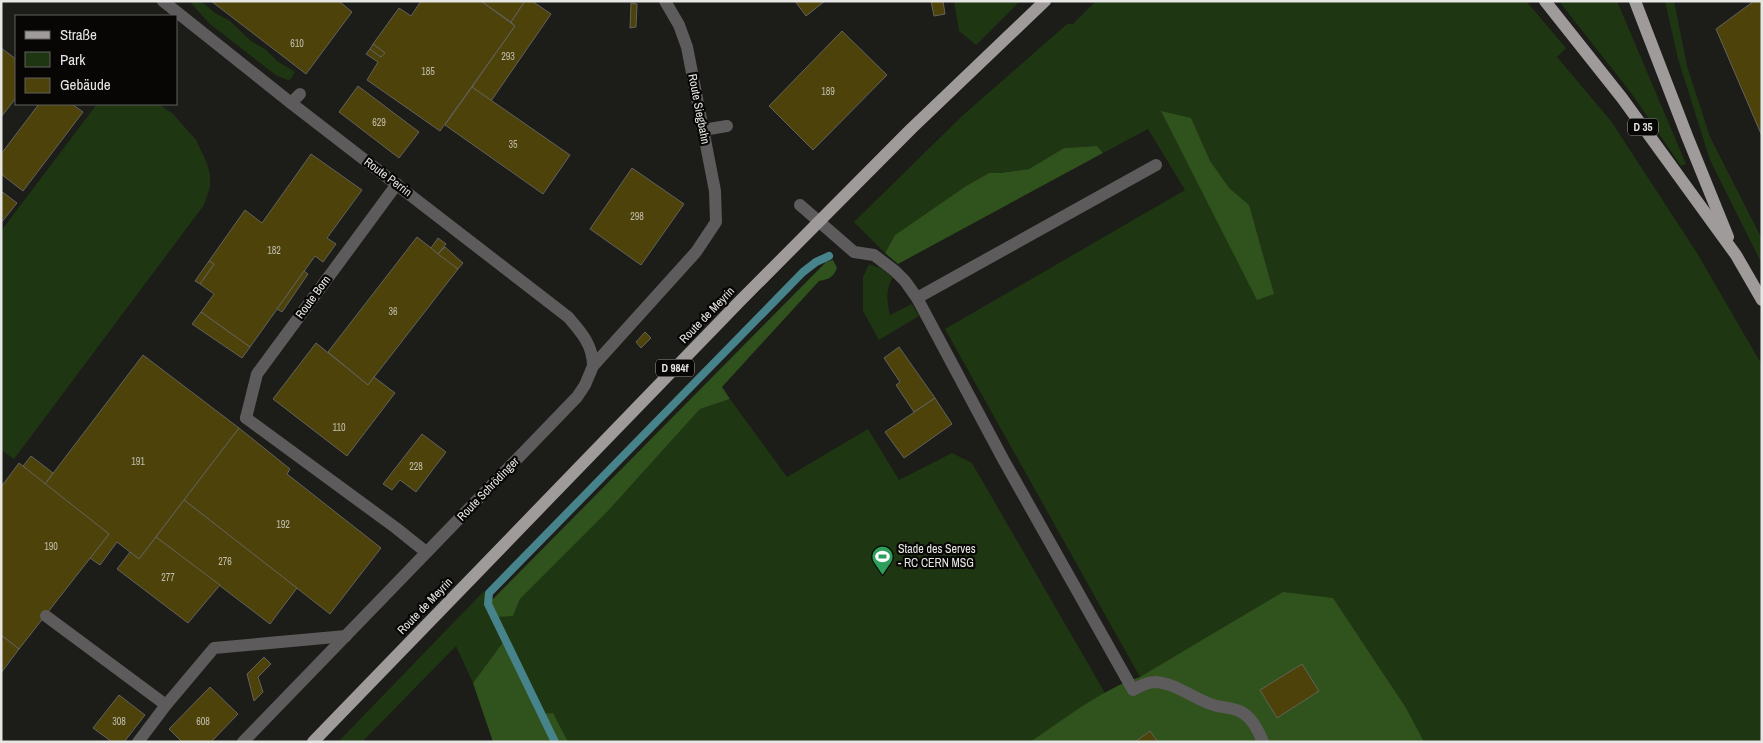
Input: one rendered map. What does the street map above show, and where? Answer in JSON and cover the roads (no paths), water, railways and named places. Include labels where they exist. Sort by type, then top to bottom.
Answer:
[{"type":"main road","name":"Route de Meyrin","points":[[313,742],[725,316],[911,129],[1045,1]]},
{"type":"main road","name":"D 35","points":[[1546,1],[1622,98],[1736,255],[1762,300]]},
{"type":"main road","name":"D 35","points":[[1635,1],[1687,136],[1736,255]]},
{"type":"street","name":"Route Perrin","points":[[163,1],[295,98],[397,184],[568,317],[583,335],[593,357],[593,366]]},
{"type":"street","name":"Route Siegbahn","points":[[665,1],[679,25],[687,47],[715,191],[716,222]]},
{"type":"street","points":[[703,130],[727,126]]},
{"type":"street","points":[[917,298],[1156,165]]},
{"type":"street","name":"Route Born","points":[[397,184],[257,374],[246,418],[426,552]]},
{"type":"street","points":[[800,205],[854,252],[874,255],[895,271],[917,298],[1008,467],[1133,690],[1155,682],[1172,686],[1215,706],[1234,709],[1244,713],[1258,730],[1263,742]]},
{"type":"street","name":"Route Schrödinger","points":[[243,742],[577,397],[593,366],[696,252],[716,222]]},
{"type":"street","points":[[46,616],[166,705]]},
{"type":"street","points":[[138,742],[214,648],[346,636]]},
{"type":"waterway","points":[[555,742],[488,604],[489,593],[803,272],[816,262],[829,256]]},
{"type":"place","name":"Stade des Serves - RC CERN MSG","points":[[882,575]]}]
